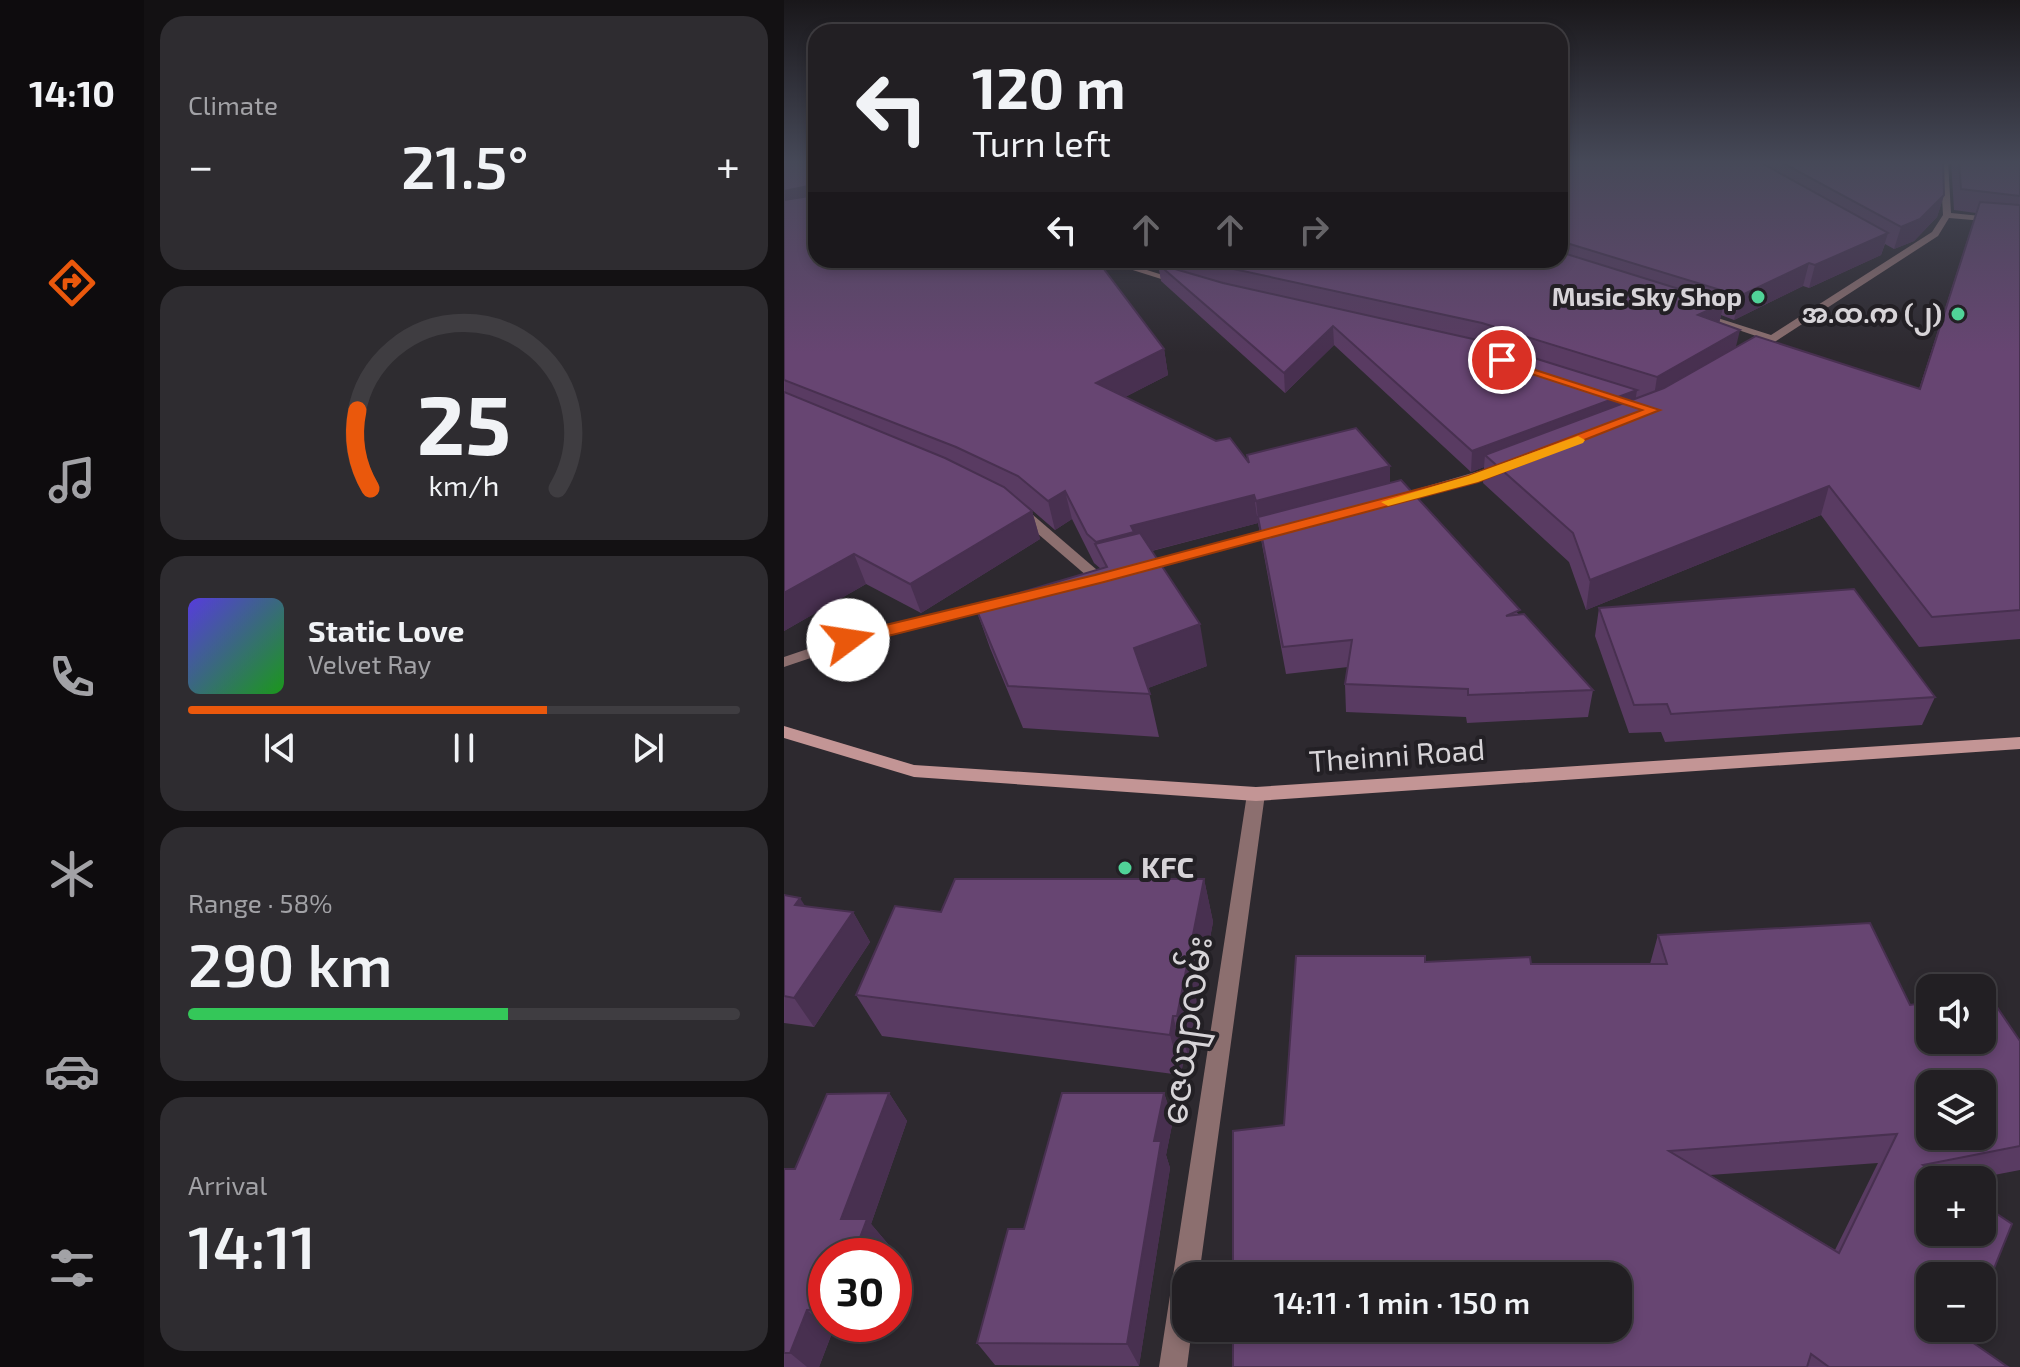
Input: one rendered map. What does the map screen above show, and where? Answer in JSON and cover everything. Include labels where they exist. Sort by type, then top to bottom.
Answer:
[{"type":"main road","name":"Theinni Road","points":[[784,732],[914,771],[1256,794],[2020,743]]},
{"type":"street","points":[[1747,355],[1899,259],[1935,234],[1941,225]]},
{"type":"street","points":[[1886,252],[1899,259]]},
{"type":"street","points":[[1133,268],[1188,284]]},
{"type":"street","points":[[1685,311],[1774,339]]},
{"type":"street","points":[[1383,503],[1513,464]]},
{"type":"street","points":[[1007,504],[1019,510],[1099,579]]},
{"type":"street","points":[[1129,571],[1294,527]]},
{"type":"street","points":[[1084,582],[1114,575]]},
{"type":"street","points":[[784,662],[848,640],[1010,600]]},
{"type":"street","name":"ဇေယျာလမ်း","points":[[1188,1262],[1256,794]]},
{"type":"street","name":"ဇေယျာလမ်း","points":[[1173,1367],[1177,1342]]},
{"type":"building","points":[[784,225],[808,225],[808,268],[1103,268],[1164,349],[1096,383],[1216,441],[1230,438],[1249,463],[1247,455],[1356,428],[1390,466],[1256,501],[1254,495],[1131,526],[1134,532],[1096,542],[1087,534],[1065,491],[1048,501],[1018,476],[956,447],[784,380]]},
{"type":"building","points":[[1568,225],[1873,225],[1888,233],[1815,265],[1809,263],[1740,296],[1568,243]]},
{"type":"building","points":[[1973,225],[2020,225],[2020,610],[1932,617],[1829,486],[1590,580],[1573,533],[1485,455],[1664,388],[1756,336],[1920,389]]},
{"type":"building","points":[[1568,254],[1724,303],[1698,315],[1740,330],[1657,377],[1482,323],[1229,268],[1568,268]]},
{"type":"building","points":[[1163,268],[1473,339],[1637,390],[1472,451],[1333,326],[1284,373]]},
{"type":"building","points":[[784,392],[945,458],[1004,487],[1032,511],[910,584],[854,554],[784,593]]},
{"type":"building","points":[[1401,480],[1520,610],[1506,616],[1524,614],[1593,690],[1468,695],[1468,689],[1345,684],[1352,640],[1283,647],[1258,517]]},
{"type":"building","points":[[1140,533],[1200,624],[1134,648],[1150,694],[1008,686],[975,606],[1107,567],[1095,544]]},
{"type":"building","points":[[1854,589],[1935,697],[1671,714],[1667,704],[1634,705],[1599,608]]},
{"type":"building","points":[[955,879],[1204,879],[1177,1016],[1173,1016],[1170,1035],[856,995],[895,906],[941,912]]},
{"type":"building","points":[[784,895],[800,898],[795,905],[853,912],[794,998],[784,996]]},
{"type":"building","points":[[1870,923],[1910,1005],[1916,1004],[1916,1054],[1996,1054],[1996,1006],[2020,1041],[2020,1146],[1916,1166],[1916,1246],[1996,1246],[1996,1213],[2012,1224],[1996,1263],[1916,1262],[1916,1342],[1972,1342],[2008,1367],[1829,1367],[1811,1354],[1807,1367],[1233,1367],[1233,1342],[1632,1342],[1632,1262],[1233,1262],[1233,1131],[1284,1125],[1296,956],[1425,956],[1425,962],[1530,957],[1531,964],[1667,964],[1658,935]],"holes":[[[1897,1134],[1839,1253],[1669,1151]]]},
{"type":"building","points":[[889,1093],[841,1219],[867,1219],[860,1238],[808,1238],[808,1310],[790,1353],[784,1353],[784,1169],[795,1169],[827,1094]]},
{"type":"building","points":[[1062,1093],[1164,1093],[1154,1141],[1161,1141],[1127,1344],[977,1343],[1008,1229],[1024,1229]]},
{"type":"slow traffic","points":[[1388,502],[1473,479],[1578,440]]},
{"type":"place","name":"Music Sky Shop","points":[[1758,297]]},
{"type":"place","name":"အ.ထ.က (၂)","points":[[1958,314]]},
{"type":"place","name":"KFC","points":[[1125,868]]},
{"type":"route","points":[[848,640],[1099,579],[1473,479],[1654,410],[1502,360]]}]
